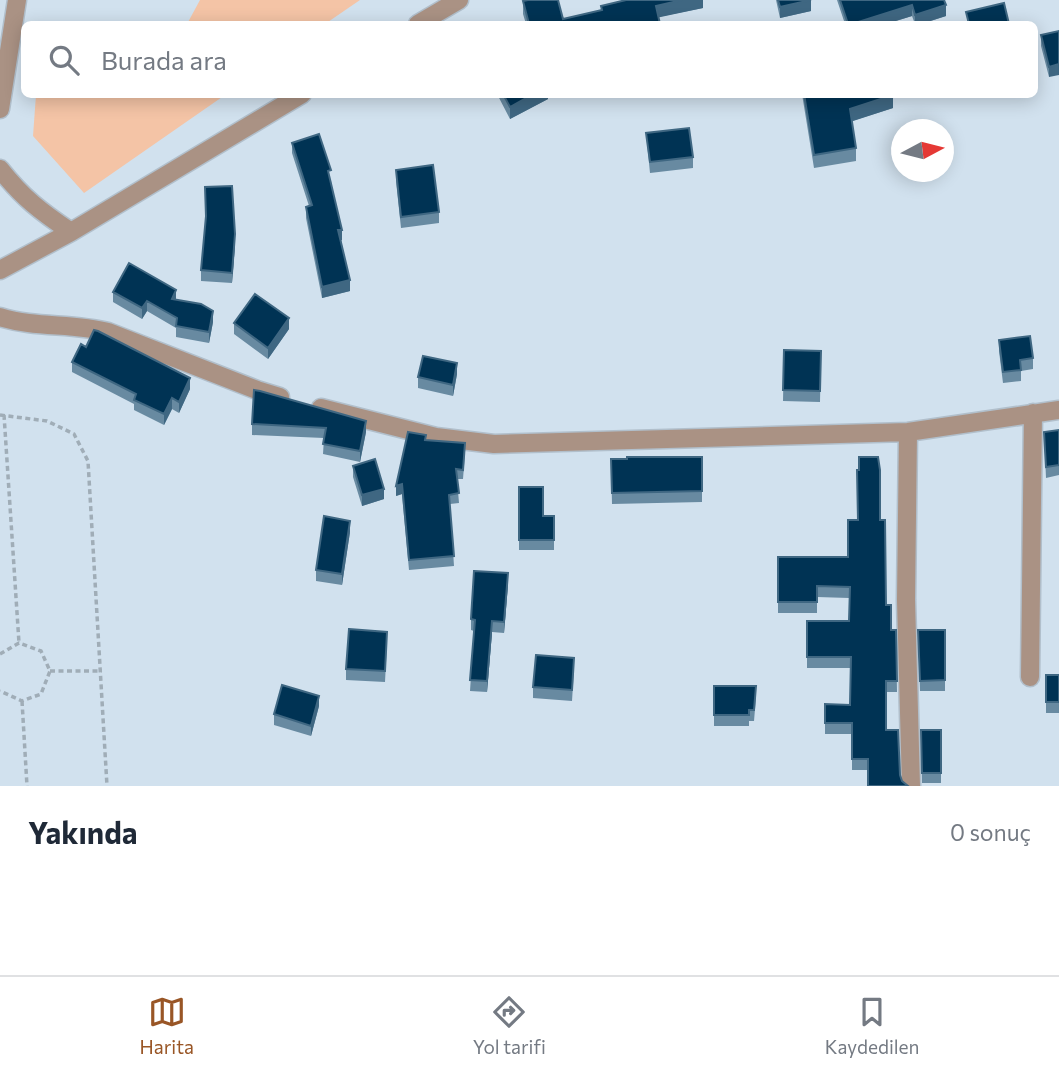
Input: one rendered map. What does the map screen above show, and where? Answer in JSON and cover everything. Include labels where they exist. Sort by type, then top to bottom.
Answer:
[{"type":"street","points":[[0,109],[17,0]]},
{"type":"street","points":[[423,21],[459,0]]},
{"type":"street","points":[[0,270],[71,232],[295,98]]},
{"type":"street","points":[[0,169],[33,206],[71,232]]},
{"type":"street","points":[[0,317],[20,323],[84,326],[108,332],[257,390],[301,403],[423,435],[494,444],[908,432],[1059,410]]},
{"type":"street","points":[[1030,677],[1034,413]]},
{"type":"street","points":[[908,432],[906,600],[911,786]]},
{"type":"path","points":[[19,643],[2,415],[47,421],[75,435],[88,461],[107,786]]},
{"type":"path","points":[[0,653],[19,643],[41,651],[50,671],[41,694],[22,701],[0,691]]},
{"type":"path","points":[[50,671],[102,671]]},
{"type":"path","points":[[22,701],[27,786]]},
{"type":"shaded area","points":[[200,0],[360,0],[329,21],[189,21]]},
{"type":"shaded area","points":[[36,98],[221,98],[84,193],[33,136]]},
{"type":"building","points":[[558,0],[563,19],[602,10],[601,6],[626,0],[682,0],[656,6],[659,21],[528,21],[523,1]]},
{"type":"building","points":[[778,0],[811,0],[780,7]]},
{"type":"building","points":[[840,0],[944,0],[946,5],[915,15],[912,5],[861,21],[847,21]]},
{"type":"building","points":[[1004,3],[1008,21],[968,21],[966,12]]},
{"type":"building","points":[[1059,31],[1059,64],[1049,67],[1041,35]]},
{"type":"building","points":[[505,98],[526,98],[510,107]]},
{"type":"building","points":[[805,98],[884,98],[850,109],[856,148],[814,155]]},
{"type":"building","points":[[689,128],[693,157],[650,162],[646,133]]},
{"type":"building","points":[[319,134],[331,170],[328,171],[342,230],[338,230],[350,280],[322,287],[306,207],[312,205],[292,143]]},
{"type":"building","points":[[433,165],[439,212],[401,217],[396,170]]},
{"type":"building","points":[[232,186],[235,234],[232,273],[201,270],[206,216],[205,187]]},
{"type":"building","points":[[129,263],[176,290],[172,299],[201,304],[213,311],[209,332],[176,326],[177,318],[147,301],[142,308],[113,292]]},
{"type":"building","points":[[255,294],[289,318],[268,348],[234,323]]},
{"type":"building","points":[[94,330],[190,378],[179,402],[172,398],[164,414],[134,400],[136,394],[72,362],[81,344],[86,347]]},
{"type":"building","points":[[1030,336],[1033,358],[1020,360],[1021,370],[1003,372],[999,340]]},
{"type":"building","points":[[784,350],[821,351],[820,391],[783,390]]},
{"type":"building","points":[[423,356],[457,363],[453,385],[418,377]]},
{"type":"building","points":[[254,390],[366,421],[360,451],[323,444],[326,428],[252,424]]},
{"type":"building","points":[[1059,430],[1059,465],[1046,467],[1044,432]]},
{"type":"building","points":[[408,432],[426,435],[425,440],[465,443],[463,470],[456,469],[459,493],[449,495],[454,556],[409,560],[402,484],[396,486]]},
{"type":"building","points":[[702,457],[702,491],[612,493],[611,459]]},
{"type":"building","points":[[859,457],[878,457],[880,470],[880,520],[885,520],[886,605],[891,605],[891,630],[896,630],[897,681],[886,681],[886,730],[898,730],[900,775],[908,786],[868,786],[868,759],[852,759],[852,723],[825,723],[825,704],[850,705],[851,657],[807,657],[807,621],[849,621],[850,587],[817,586],[817,602],[778,602],[778,557],[848,557],[848,520],[858,520]]},
{"type":"building","points":[[375,459],[384,489],[362,495],[353,466]]},
{"type":"building","points":[[519,487],[543,487],[543,516],[554,516],[554,540],[519,540]]},
{"type":"building","points":[[324,516],[350,521],[342,574],[316,570]]},
{"type":"building","points":[[474,571],[508,573],[504,622],[492,621],[487,681],[470,680],[475,620],[471,619]]},
{"type":"building","points":[[349,629],[387,632],[385,671],[346,669]]},
{"type":"building","points":[[918,630],[945,630],[945,680],[920,681]]},
{"type":"building","points":[[536,655],[574,658],[572,690],[533,687]]},
{"type":"building","points":[[1046,675],[1059,675],[1059,702],[1046,702]]},
{"type":"building","points":[[282,685],[319,696],[311,726],[274,714]]},
{"type":"building","points":[[714,686],[756,686],[754,710],[749,710],[749,715],[714,715]]},
{"type":"building","points":[[921,730],[941,730],[941,773],[922,773]]}]
